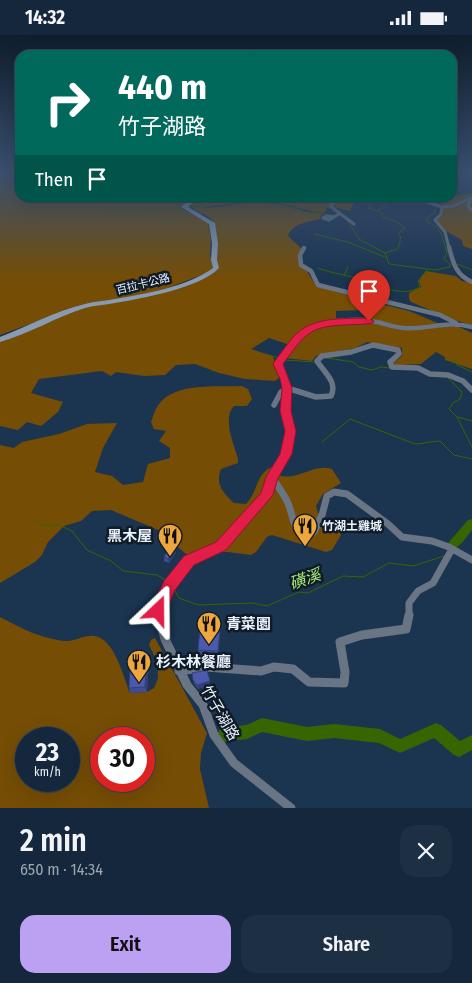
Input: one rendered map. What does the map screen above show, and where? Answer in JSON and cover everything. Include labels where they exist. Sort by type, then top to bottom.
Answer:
[{"type":"main road","name":"百拉卡公路","points":[[0,340],[84,306],[158,291],[190,282],[213,272],[216,268],[213,259],[215,245],[211,231],[212,223],[187,208]]},
{"type":"street","points":[[332,208],[338,215],[346,216],[354,224]]},
{"type":"street","points":[[440,208],[441,214],[435,220],[445,231],[454,264],[463,279],[472,282]]},
{"type":"street","points":[[304,248],[300,255],[301,265],[311,271],[318,285],[440,315],[456,323]]},
{"type":"street","name":"竹子湖路","points":[[291,808],[234,763],[214,735],[202,705],[179,671],[159,622],[160,603],[169,586],[189,561],[221,546],[267,495],[272,477],[286,454],[290,431],[286,411],[287,388],[278,364],[297,338],[307,330],[323,323],[369,321],[411,328],[456,323],[472,327]]},
{"type":"street","points":[[274,405],[281,392],[287,388],[316,397],[332,396],[334,393],[333,382],[321,369],[317,361],[318,358],[351,352],[372,345],[398,350],[399,354],[390,362],[392,367],[418,368],[430,373],[448,375],[463,381],[472,390]]},
{"type":"street","points":[[272,477],[288,502],[296,529],[300,533],[309,534],[314,532],[322,515],[327,496],[334,492],[341,492],[353,498],[402,537],[432,541],[472,560]]},
{"type":"street","points":[[179,671],[206,667],[261,671],[274,667],[293,669],[309,682],[336,685],[344,683],[345,672],[340,642],[352,636],[376,635],[406,629],[410,612],[409,603],[418,591],[433,583],[452,549]]},
{"type":"shaded area","points":[[0,208],[182,208],[208,222],[211,239],[212,271],[165,289],[60,313],[0,335]]},
{"type":"shaded area","points":[[193,208],[292,208],[322,214],[320,219],[306,222],[293,228],[288,236],[303,250],[299,259],[315,284],[358,298],[409,311],[447,327],[459,327],[472,333],[472,369],[445,360],[445,357],[436,352],[421,364],[395,365],[393,363],[402,356],[402,348],[367,342],[355,348],[316,356],[312,361],[285,358],[290,345],[269,338],[251,349],[273,356],[279,378],[275,381],[245,379],[219,373],[195,364],[176,365],[165,375],[144,376],[116,372],[111,376],[102,371],[39,379],[31,393],[63,402],[58,412],[41,426],[27,422],[18,430],[0,426],[0,337],[92,305],[175,288],[216,270],[216,243],[213,222],[209,217]],"holes":[[[364,310],[374,317],[336,318],[336,311]]]},
{"type":"shaded area","points":[[300,208],[328,208],[324,213]]},
{"type":"shaded area","points":[[338,208],[351,208],[350,211]]},
{"type":"shaded area","points":[[442,208],[472,208],[472,249],[463,246],[462,240],[446,231],[436,221],[442,214]]},
{"type":"shaded area","points":[[426,271],[456,276],[462,281],[472,283],[472,325],[451,319],[411,302],[409,293],[421,287],[419,281]]},
{"type":"shaded area","points":[[242,386],[248,389],[252,399],[247,406],[234,406],[231,411],[229,425],[238,463],[221,469],[219,479],[221,488],[234,503],[246,504],[260,478],[272,467],[273,472],[280,476],[295,475],[317,468],[332,469],[341,483],[323,494],[316,506],[318,513],[341,531],[341,535],[332,550],[326,552],[272,535],[267,537],[256,552],[251,555],[228,552],[215,552],[206,556],[186,554],[158,530],[111,510],[92,511],[81,521],[64,526],[48,542],[42,555],[35,562],[0,583],[0,445],[14,448],[22,442],[59,434],[87,424],[117,423],[103,448],[95,472],[112,476],[123,485],[143,482],[148,464],[170,458],[170,448],[159,441],[166,431],[154,429],[151,422],[158,406],[166,397],[175,392],[198,387]]},
{"type":"shaded area","points":[[0,617],[30,632],[54,639],[69,641],[93,636],[102,639],[116,656],[130,693],[147,692],[154,688],[158,678],[157,661],[149,645],[151,640],[155,638],[207,733],[201,753],[200,769],[209,808],[0,808]]},
{"type":"building","points":[[171,546],[175,548],[168,559],[164,557]]},
{"type":"building","name":"青菜園","points":[[200,628],[220,629],[218,651],[198,650]]},
{"type":"building","name":"杉木林餐廳","points":[[131,655],[147,655],[145,687],[129,688]]},
{"type":"building","points":[[207,670],[210,681],[197,685],[193,680],[192,673]]},
{"type":"waterway","points":[[109,208],[118,212],[180,208]]},
{"type":"waterway","points":[[295,208],[306,212],[341,216]]},
{"type":"waterway","points":[[368,208],[381,212],[383,217],[395,221],[405,228],[398,234],[401,237],[398,249],[385,253]]},
{"type":"waterway","points":[[385,253],[389,264],[435,270],[450,267],[450,264],[444,259],[447,253],[439,230],[426,221],[428,217],[435,213],[436,208]]},
{"type":"waterway","points":[[348,221],[359,239],[385,253]]},
{"type":"waterway","points":[[314,234],[348,242],[385,257]]},
{"type":"waterway","points":[[457,264],[472,270]]},
{"type":"waterway","points":[[344,275],[348,267]]},
{"type":"waterway","points":[[318,268],[399,291],[413,290],[420,287],[418,281],[427,270]]},
{"type":"waterway","points":[[268,355],[279,358]]},
{"type":"waterway","points":[[327,358],[353,362],[359,367],[372,370],[381,367],[390,368]]},
{"type":"waterway","points":[[453,358],[457,365],[472,372]]},
{"type":"waterway","points":[[285,360],[314,362]]},
{"type":"waterway","points":[[447,377],[462,392],[460,399],[453,403],[449,409],[457,417],[472,447]]},
{"type":"waterway","points":[[458,417],[472,421]]},
{"type":"waterway","points":[[322,442],[350,419],[415,444],[440,441],[454,455],[472,459]]},
{"type":"waterway","name":"磺溪","points":[[36,521],[43,525],[59,525],[72,531],[87,550],[111,561],[123,571],[157,575],[167,581]]},
{"type":"waterway","points":[[453,545],[472,523]]},
{"type":"waterway","name":"磺溪","points":[[174,589],[179,598],[198,605],[252,603],[267,606],[299,592],[308,593],[343,576],[363,577],[389,563],[413,566],[444,556]]},
{"type":"waterway","points":[[224,735],[247,732],[262,725],[307,734],[334,731],[380,736],[400,746],[436,730],[459,750],[472,742]]},
{"type":"place","name":"竹湖土雞城","points":[[305,547]]},
{"type":"place","name":"黑木屋","points":[[170,557]]},
{"type":"place","name":"青菜園","points":[[209,645]]},
{"type":"place","name":"杉木林餐廳","points":[[139,683]]},
{"type":"route","points":[[158,611],[169,586],[189,561],[221,546],[267,495],[269,482],[286,454],[290,431],[286,411],[287,388],[278,364],[297,338],[307,330],[323,323],[369,321]]}]
